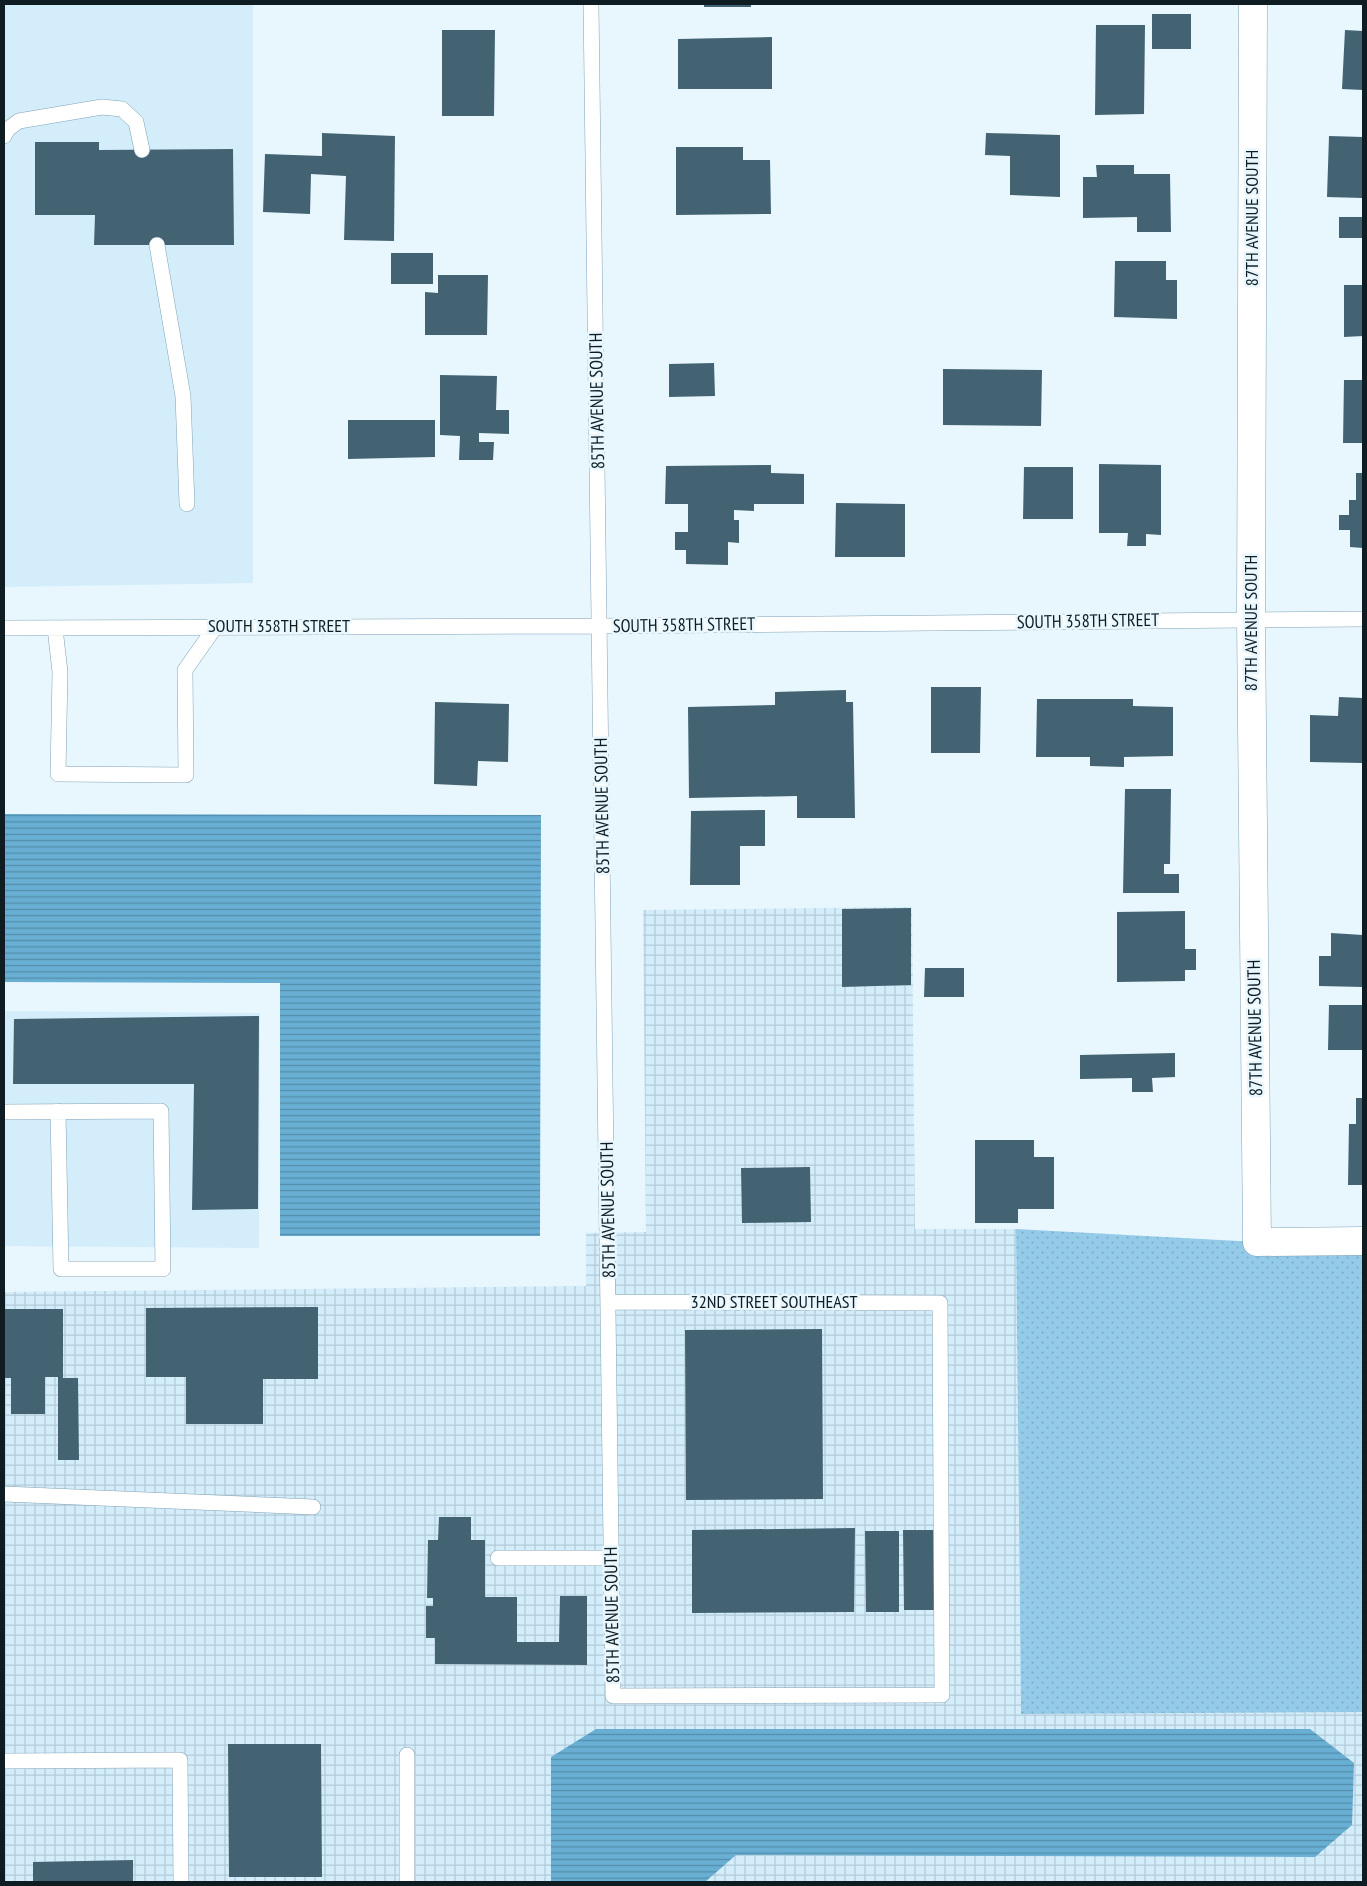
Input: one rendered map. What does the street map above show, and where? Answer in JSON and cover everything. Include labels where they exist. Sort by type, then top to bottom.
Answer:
[{"type":"street","name":"87TH AVENUE SOUTH","points":[[1253,4],[1250,620],[1257,1242],[1363,1241]]},
{"type":"lane","name":"85TH AVENUE SOUTH","points":[[591,4],[613,1696],[942,1695],[940,1303]]},
{"type":"lane","points":[[4,136],[8,129],[19,121],[102,107],[122,109],[136,122],[142,150]]},
{"type":"lane","points":[[157,245],[183,396],[187,504]]},
{"type":"lane","name":"SOUTH 358TH STREET","points":[[4,628],[600,626],[1363,620]]},
{"type":"lane","points":[[55,628],[60,672],[58,774],[186,775],[185,670],[216,626]]},
{"type":"lane","points":[[4,1112],[161,1111],[163,1269],[61,1269],[58,1112]]},
{"type":"lane","name":"32ND STREET SOUTHEAST","points":[[609,1302],[940,1303]]},
{"type":"lane","points":[[4,1494],[313,1507]]},
{"type":"lane","points":[[498,1558],[612,1558]]},
{"type":"lane","points":[[407,1755],[407,1882]]},
{"type":"lane","points":[[4,1761],[180,1760],[181,1882]]},
{"type":"shaded area","points":[[4,4],[253,4],[253,583],[4,587]]},
{"type":"shaded area","points":[[4,814],[541,815],[540,1236],[280,1236],[280,983],[4,982]]},
{"type":"shaded area","points":[[912,907],[915,1229],[1016,1229],[1021,1713],[1363,1712],[1363,1882],[4,1882],[4,1292],[586,1286],[586,1233],[646,1232],[643,910]]},
{"type":"shaded area","points":[[4,1011],[260,1013],[259,1248],[4,1246]]},
{"type":"shaded area","points":[[1016,1229],[1257,1242],[1363,1241],[1363,1712],[1021,1714]]},
{"type":"shaded area","points":[[596,1729],[1310,1729],[1354,1763],[1352,1825],[1315,1857],[736,1855],[705,1882],[551,1882],[551,1757]]},
{"type":"building","points":[[704,4],[751,4],[751,7],[704,7]]},
{"type":"building","points":[[1152,14],[1191,14],[1191,49],[1152,49]]},
{"type":"building","points":[[1096,25],[1145,25],[1144,114],[1095,115]]},
{"type":"building","points":[[442,30],[495,30],[494,116],[442,116]]},
{"type":"building","points":[[1345,30],[1363,31],[1363,90],[1342,89]]},
{"type":"building","points":[[772,37],[772,89],[678,89],[678,39]]},
{"type":"building","points":[[322,133],[395,136],[394,241],[344,240],[346,176],[311,174],[310,214],[263,212],[265,154],[322,156]]},
{"type":"building","points":[[986,133],[1060,135],[1060,197],[1010,195],[1010,156],[985,155]]},
{"type":"building","points":[[1329,136],[1363,137],[1363,198],[1327,197]]},
{"type":"building","points":[[35,142],[99,142],[99,150],[233,149],[234,245],[94,245],[95,215],[35,215]]},
{"type":"building","points":[[676,147],[743,147],[743,160],[770,160],[771,214],[676,215]]},
{"type":"building","points":[[1096,165],[1134,165],[1134,174],[1170,174],[1171,232],[1137,232],[1137,217],[1083,218],[1083,177],[1097,177]]},
{"type":"building","points":[[1339,217],[1363,217],[1363,238],[1339,238]]},
{"type":"building","points":[[391,253],[433,253],[433,284],[391,284]]},
{"type":"building","points":[[1115,261],[1166,261],[1166,280],[1177,280],[1177,319],[1114,317]]},
{"type":"building","points":[[438,275],[488,275],[487,335],[425,335],[425,292],[438,293]]},
{"type":"building","points":[[1344,285],[1363,285],[1363,336],[1344,337]]},
{"type":"building","points":[[714,363],[715,396],[669,397],[669,364]]},
{"type":"building","points":[[943,369],[1042,370],[1041,426],[943,425]]},
{"type":"building","points":[[440,375],[497,376],[496,410],[509,410],[509,434],[479,433],[479,442],[494,442],[493,460],[459,460],[460,436],[440,435]]},
{"type":"building","points":[[1344,380],[1363,380],[1363,443],[1343,443]]},
{"type":"building","points":[[348,420],[435,420],[435,457],[348,459]]},
{"type":"building","points":[[1099,464],[1161,465],[1161,535],[1146,534],[1146,546],[1127,546],[1128,533],[1099,533]]},
{"type":"building","points":[[771,465],[771,473],[804,474],[804,504],[754,504],[754,511],[734,510],[734,520],[739,520],[739,543],[728,542],[728,565],[686,564],[686,550],[675,550],[675,532],[688,532],[688,504],[665,504],[666,466]]},
{"type":"building","points":[[1024,467],[1073,467],[1073,519],[1023,519]]},
{"type":"building","points":[[1356,473],[1363,473],[1363,548],[1350,547],[1350,530],[1339,530],[1339,515],[1349,515],[1349,500],[1356,500]]},
{"type":"building","points":[[836,503],[905,504],[905,557],[835,557]]},
{"type":"building","points":[[931,687],[981,687],[980,753],[931,753]]},
{"type":"building","points":[[846,690],[846,702],[853,702],[855,818],[797,818],[797,796],[689,798],[688,707],[775,705],[775,692]]},
{"type":"building","points":[[1339,697],[1363,698],[1363,763],[1310,762],[1310,715],[1338,716]]},
{"type":"building","points":[[1037,699],[1133,699],[1133,706],[1173,707],[1173,756],[1124,757],[1124,767],[1090,766],[1090,757],[1036,757]]},
{"type":"building","points":[[435,702],[509,704],[508,762],[478,761],[477,786],[434,784]]},
{"type":"building","points":[[1125,789],[1171,789],[1170,864],[1164,864],[1164,874],[1179,874],[1179,893],[1123,893]]},
{"type":"building","points":[[765,810],[765,846],[740,846],[740,885],[690,885],[691,811]]},
{"type":"building","points":[[911,908],[911,985],[842,987],[842,909]]},
{"type":"building","points":[[1185,911],[1185,949],[1196,949],[1196,970],[1185,970],[1185,981],[1117,982],[1117,912]]},
{"type":"building","points":[[1331,933],[1363,935],[1363,987],[1319,986],[1319,956],[1331,956]]},
{"type":"building","points":[[925,968],[964,968],[964,997],[924,997]]},
{"type":"building","points":[[1329,1005],[1363,1005],[1363,1050],[1328,1050]]},
{"type":"building","points":[[259,1016],[258,1209],[192,1210],[194,1084],[13,1084],[14,1019]]},
{"type":"building","points":[[1175,1053],[1175,1077],[1152,1078],[1153,1092],[1132,1092],[1132,1078],[1080,1079],[1080,1055]]},
{"type":"building","points":[[1356,1098],[1363,1098],[1363,1185],[1348,1185],[1349,1124],[1356,1124]]},
{"type":"building","points":[[975,1140],[1034,1140],[1034,1157],[1054,1157],[1054,1209],[1018,1209],[1018,1223],[975,1223]]},
{"type":"building","points":[[810,1167],[811,1222],[742,1223],[741,1168]]},
{"type":"building","points":[[318,1307],[318,1379],[263,1379],[263,1424],[186,1424],[186,1377],[146,1377],[146,1308]]},
{"type":"building","points":[[4,1309],[63,1309],[63,1378],[78,1378],[79,1460],[58,1460],[58,1377],[45,1377],[45,1414],[11,1414],[11,1378],[4,1378]]},
{"type":"building","points":[[822,1329],[823,1499],[686,1500],[685,1330]]},
{"type":"building","points":[[439,1517],[471,1517],[471,1540],[485,1540],[485,1597],[517,1597],[517,1642],[559,1642],[560,1596],[587,1596],[587,1665],[435,1664],[435,1638],[426,1638],[426,1606],[433,1606],[433,1598],[427,1598],[428,1540],[438,1540]]},
{"type":"building","points":[[855,1528],[854,1612],[692,1613],[692,1530]]},
{"type":"building","points":[[903,1530],[936,1530],[936,1610],[904,1610]]},
{"type":"building","points":[[865,1531],[899,1531],[899,1612],[866,1612]]},
{"type":"building","points":[[228,1744],[321,1744],[322,1877],[229,1877]]},
{"type":"building","points":[[133,1860],[133,1882],[33,1882],[33,1862]]}]
